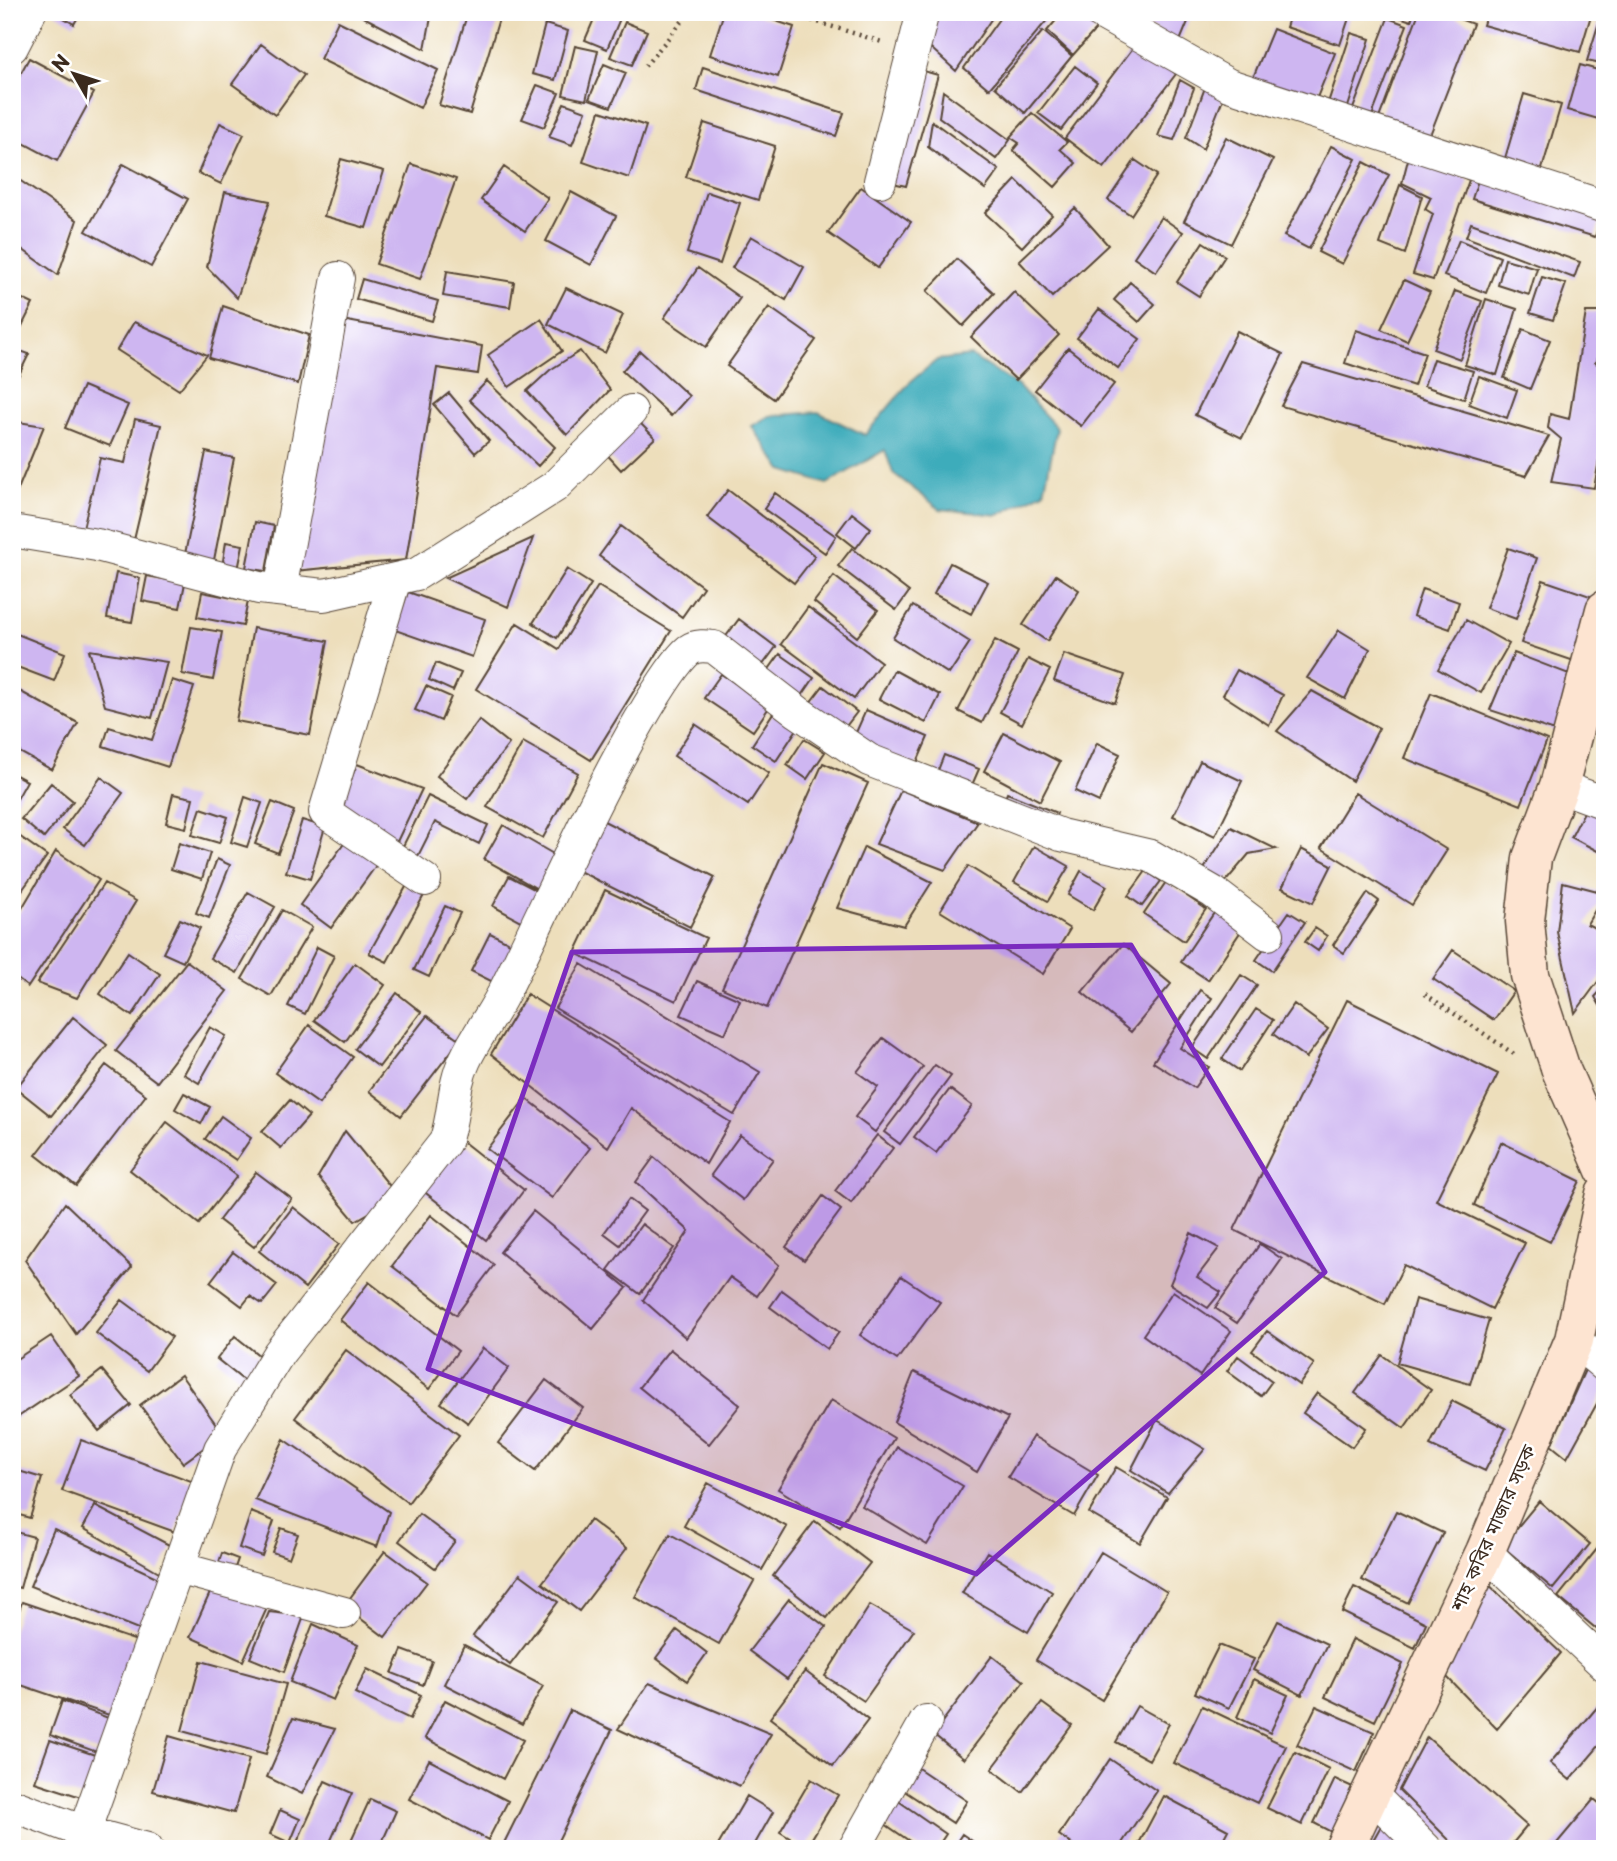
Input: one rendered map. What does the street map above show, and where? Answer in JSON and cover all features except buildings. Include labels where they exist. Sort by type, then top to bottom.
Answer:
[{"type":"main road","points":[[1605,610],[1559,786],[1532,858],[1525,921],[1530,975],[1568,1089],[1605,1170]]},
{"type":"main road","name":"শাহ কবির মাজার সড়ক","points":[[1344,1849],[1485,1552],[1574,1340],[1605,1194]]},
{"type":"street","points":[[12,47],[30,12]]},
{"type":"street","points":[[880,181],[923,12]]},
{"type":"street","points":[[1099,12],[1229,85],[1605,207]]},
{"type":"street","points":[[280,590],[338,278]]},
{"type":"street","points":[[12,531],[97,545],[259,588],[324,595],[417,574],[554,487],[631,411]]},
{"type":"street","points":[[395,579],[325,812],[425,880]]},
{"type":"street","points":[[84,1832],[220,1449],[279,1353],[445,1142],[453,1120],[452,1106],[464,1062],[506,988],[559,872],[626,744],[653,698],[690,650],[703,646],[714,647],[798,712],[869,760],[1062,835],[1151,856],[1213,892],[1268,934]]},
{"type":"street","points":[[1559,786],[1605,803]]},
{"type":"street","points":[[1574,1340],[1605,1366]]},
{"type":"street","points":[[1485,1552],[1605,1665]]},
{"type":"street","points":[[178,1568],[344,1613]]},
{"type":"street","points":[[854,1849],[926,1721]]},
{"type":"street","points":[[1371,1794],[1426,1849]]},
{"type":"street","points":[[12,1805],[84,1832],[147,1849]]},
{"type":"path","points":[[645,66],[690,12]]},
{"type":"path","points":[[785,12],[913,52]]},
{"type":"path","points":[[1425,995],[1568,1089]]},
{"type":"highlighted area","points":[[1131,945],[1325,1272],[976,1574],[428,1369],[572,952]]},
{"type":"water","points":[[971,356],[1018,386],[1057,428],[1044,492],[998,515],[940,509],[893,473],[885,450],[827,484],[782,470],[752,426],[769,416],[818,412],[865,435],[909,383],[937,360]]}]
